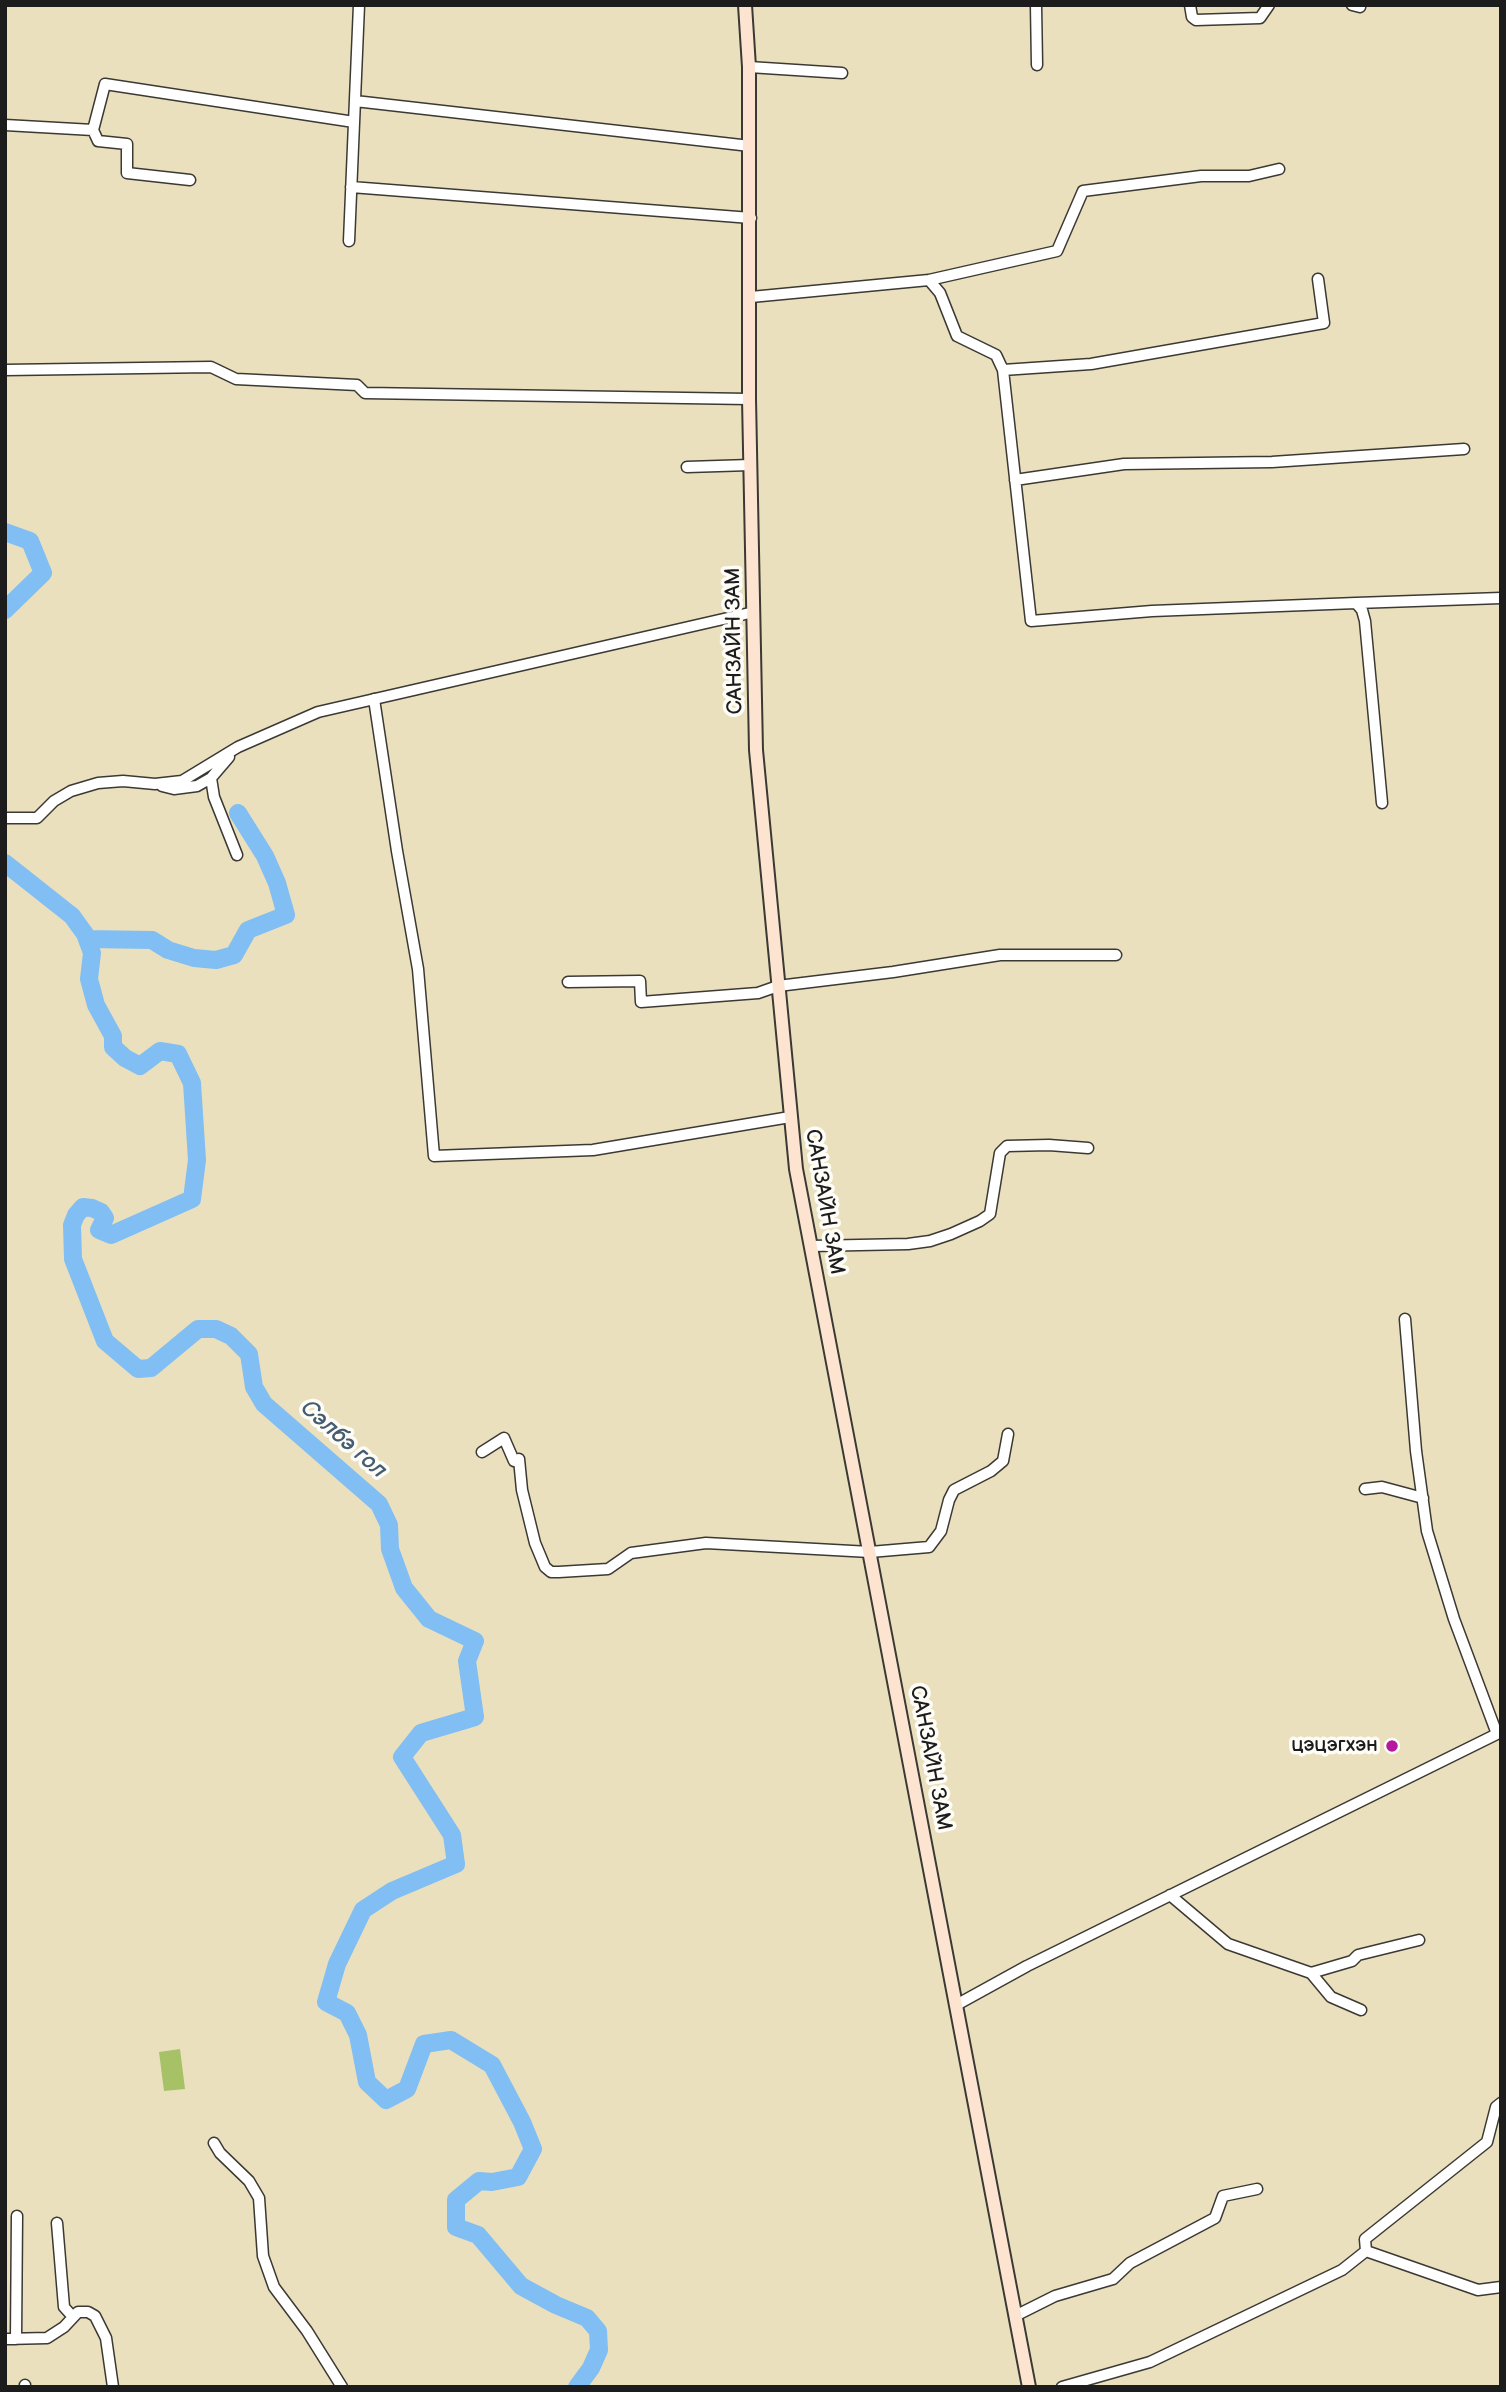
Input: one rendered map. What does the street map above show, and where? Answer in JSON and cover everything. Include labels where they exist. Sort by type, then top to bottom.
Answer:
[{"type":"main road","name":"САНЗАЙН ЗАМ","points":[[746,5],[750,67],[750,465],[756,750],[796,1169],[1030,2387]]},
{"type":"street","points":[[349,242],[359,5]]},
{"type":"street","points":[[1036,5],[1037,65]]},
{"type":"street","points":[[1190,5],[1192,17],[1196,20],[1261,18],[1269,5]]},
{"type":"street","points":[[750,67],[842,73]]},
{"type":"street","points":[[190,180],[127,173],[127,144],[98,141],[93,130],[105,84],[354,122]]},
{"type":"street","points":[[355,101],[750,146]]},
{"type":"street","points":[[5,125],[93,130]]},
{"type":"street","points":[[751,297],[929,280],[1057,251],[1083,191],[1201,176],[1250,176],[1279,169]]},
{"type":"street","points":[[351,187],[751,218]]},
{"type":"street","points":[[1003,370],[1091,364],[1324,323],[1318,279]]},
{"type":"street","points":[[929,280],[940,293],[957,336],[996,355],[1003,370],[1031,621],[1152,611],[1501,598]]},
{"type":"street","points":[[5,370],[211,367],[236,379],[357,385],[365,393],[750,398]]},
{"type":"street","points":[[1015,480],[1124,464],[1272,461],[1464,449]]},
{"type":"street","points":[[687,467],[750,465]]},
{"type":"street","points":[[1356,603],[1362,610],[1365,621],[1382,803]]},
{"type":"street","points":[[155,784],[182,781],[239,747],[318,712],[754,612]]},
{"type":"street","points":[[374,699],[418,969],[434,1157],[593,1150],[790,1117]]},
{"type":"street","points":[[5,818],[37,818],[54,801],[71,791],[98,783],[123,781],[174,789],[188,788],[211,778],[239,747]]},
{"type":"street","points":[[211,778],[214,797],[237,855]]},
{"type":"street","points":[[568,982],[640,981],[641,1002],[758,993],[778,986],[893,972],[999,955],[1116,955]]},
{"type":"street","points":[[811,1246],[908,1244],[951,1234],[990,1214],[1000,1153],[1007,1146],[1049,1144],[1088,1148]]},
{"type":"street","points":[[958,2004],[1027,1966],[1499,1733],[1454,1619],[1427,1531],[1416,1451],[1405,1320]]},
{"type":"street","points":[[482,1452],[504,1438],[514,1461],[519,1459],[522,1490],[535,1544],[545,1567],[551,1572],[608,1569],[631,1553],[706,1543],[870,1552],[929,1547],[941,1531],[954,1490],[991,1471],[1003,1461],[1008,1434]]},
{"type":"street","points":[[1366,1489],[1382,1487],[1423,1498]]},
{"type":"street","points":[[1170,1895],[1228,1944],[1311,1973],[1331,1997],[1361,2010]]},
{"type":"street","points":[[1311,1973],[1352,1961],[1358,1955],[1419,1940]]},
{"type":"street","points":[[1366,2251],[1365,2239],[1487,2143],[1496,2107],[1501,2103]]},
{"type":"street","points":[[214,2143],[220,2153],[249,2181],[259,2198],[263,2256],[274,2287],[342,2387]]},
{"type":"street","points":[[1015,2315],[1055,2296],[1113,2279],[1130,2263],[1215,2218],[1223,2196],[1257,2189]]},
{"type":"street","points":[[17,2216],[11,2339],[51,2336],[73,2316],[82,2311],[88,2312],[95,2316],[106,2338],[113,2387]]},
{"type":"street","points":[[57,2223],[64,2307],[73,2316]]},
{"type":"street","points":[[1366,2251],[1478,2290],[1501,2287]]},
{"type":"street","points":[[1062,2387],[1150,2362],[1342,2270],[1366,2251]]},
{"type":"green space","points":[[180,2049],[185,2089],[164,2091],[159,2052]]},
{"type":"waterway","name":"Сэлбэ гол","points":[[5,532],[30,541],[43,573],[5,610]]},
{"type":"waterway","points":[[87,939],[152,940],[168,950],[194,958],[216,960],[234,955],[248,930],[286,915],[277,883],[265,856],[238,813]]},
{"type":"waterway","name":"Сэлбэ гол","points":[[5,863],[72,916],[85,934],[92,953],[89,979],[96,1005],[113,1036],[113,1047],[140,1066],[160,1051],[178,1054],[192,1083],[197,1160],[192,1199],[111,1235],[99,1230],[105,1218],[101,1212],[92,1208],[83,1207],[72,1225],[73,1259],[105,1341],[138,1369],[151,1368],[198,1329],[216,1329],[231,1336],[249,1354],[254,1387],[264,1404],[379,1504],[389,1525],[390,1549],[404,1588],[429,1619],[475,1641],[467,1661],[475,1717],[421,1733],[402,1757],[452,1835],[456,1864],[392,1891],[363,1910],[337,1964],[326,2002],[347,2013],[358,2035],[367,2082],[386,2100],[407,2089],[424,2044],[451,2040],[492,2065],[533,2149],[518,2177],[492,2182],[479,2181],[456,2200],[456,2227],[478,2235],[521,2286],[587,2318],[598,2331],[599,2350],[591,2368],[577,2387]]},
{"type":"place","name":"цэцэгхэн","points":[[1392,1746]]}]
